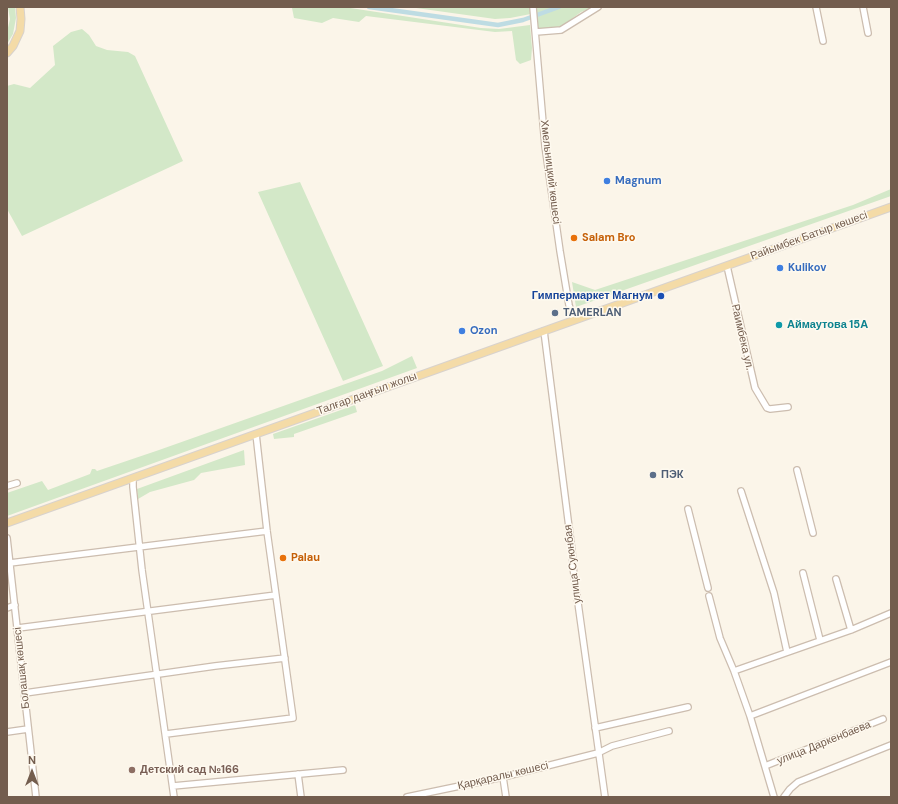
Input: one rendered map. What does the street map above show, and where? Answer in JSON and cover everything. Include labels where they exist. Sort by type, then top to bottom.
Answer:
[{"type":"main road","points":[[7,53],[13,46],[20,31],[20,7]]},
{"type":"main road","name":"Райымбек Батыр көшесі","points":[[727,266],[891,207]]},
{"type":"main road","name":"Талғар даңғыл жолы","points":[[7,523],[727,266]]},
{"type":"street","points":[[536,32],[561,30],[598,7]]},
{"type":"street","points":[[816,7],[823,41]]},
{"type":"street","points":[[863,7],[868,33]]},
{"type":"street","name":"Хмельницкий көшесі","points":[[533,9],[546,153],[568,298],[574,320]]},
{"type":"street","name":"Раимбека ул.","points":[[727,266],[755,388],[765,406],[770,409],[788,407]]},
{"type":"street","name":"улица Суюнбая","points":[[544,331],[573,567],[605,797]]},
{"type":"street","points":[[166,734],[293,718],[267,531],[256,434]]},
{"type":"street","points":[[797,470],[813,533]]},
{"type":"street","points":[[133,479],[156,674],[166,734],[174,797]]},
{"type":"street","points":[[7,486],[17,483]]},
{"type":"street","points":[[741,491],[774,593],[787,652]]},
{"type":"street","points":[[688,509],[708,588]]},
{"type":"street","points":[[10,563],[267,531]]},
{"type":"street","name":"Болашақ көшесі","points":[[7,538],[36,797]]},
{"type":"street","points":[[803,573],[820,640]]},
{"type":"street","points":[[836,579],[851,630]]},
{"type":"street","points":[[18,628],[276,594]]},
{"type":"street","points":[[710,596],[720,638],[734,671],[750,716],[774,797]]},
{"type":"street","points":[[7,608],[15,605]]},
{"type":"street","points":[[734,671],[851,630],[891,613]]},
{"type":"street","points":[[24,693],[156,674],[285,658]]},
{"type":"street","points":[[750,716],[891,662]]},
{"type":"street","points":[[595,728],[688,707]]},
{"type":"street","name":"улица Даркенбаева","points":[[765,766],[883,719]]},
{"type":"street","points":[[7,732],[28,729]]},
{"type":"street","name":"Қарқаралы көшесі","points":[[406,797],[432,794],[598,753],[612,746],[669,731]]},
{"type":"street","points":[[784,797],[794,784],[802,780],[891,745]]},
{"type":"street","points":[[173,786],[343,770]]},
{"type":"street","points":[[298,774],[301,797]]},
{"type":"street","points":[[502,777],[506,797]]},
{"type":"green space","points":[[8,7],[15,7],[16,18],[13,34],[7,44],[7,32],[10,19]]},
{"type":"green space","points":[[285,7],[344,7],[481,28],[499,29],[530,25],[532,48],[531,60],[520,64],[516,60],[512,31],[495,32],[366,16],[359,22],[333,18],[322,23],[294,18],[292,8]]},
{"type":"green space","points":[[409,7],[595,7],[581,12],[562,26],[554,29],[537,30],[536,13],[495,19]]},
{"type":"green space","points":[[82,29],[89,35],[96,46],[107,50],[128,52],[135,56],[183,161],[22,236],[7,209],[7,86],[14,84],[30,88],[55,65],[53,46],[71,32]]},
{"type":"green space","points":[[300,182],[383,366],[343,381],[258,192]]},
{"type":"green space","points":[[891,189],[891,196],[576,307],[572,282],[595,290],[853,205]]},
{"type":"green space","points":[[412,356],[417,368],[7,516],[7,493],[42,481],[48,490],[90,474],[92,469],[97,471],[159,450],[382,371]]},
{"type":"green space","points":[[355,405],[357,412],[294,434],[294,437],[274,439],[273,434]]},
{"type":"green space","points":[[244,450],[245,465],[201,473],[194,480],[150,492],[138,499],[137,489]]},
{"type":"waterway","points":[[369,7],[498,25],[523,20],[559,7]]},
{"type":"place","name":"Magnum","points":[[607,181]]},
{"type":"place","name":"Salam Bro","points":[[574,238]]},
{"type":"place","name":"Kulikov","points":[[780,268]]},
{"type":"place","name":"Гимпермаркет Магнум","points":[[661,296]]},
{"type":"place","name":"TAMERLAN","points":[[555,313]]},
{"type":"place","name":"Аймаутова 15А","points":[[779,325]]},
{"type":"place","name":"Ozon","points":[[462,331]]},
{"type":"place","name":"ПЭК","points":[[653,475]]},
{"type":"place","name":"Palau","points":[[283,558]]},
{"type":"place","name":"Детский сад №166","points":[[132,770]]}]
